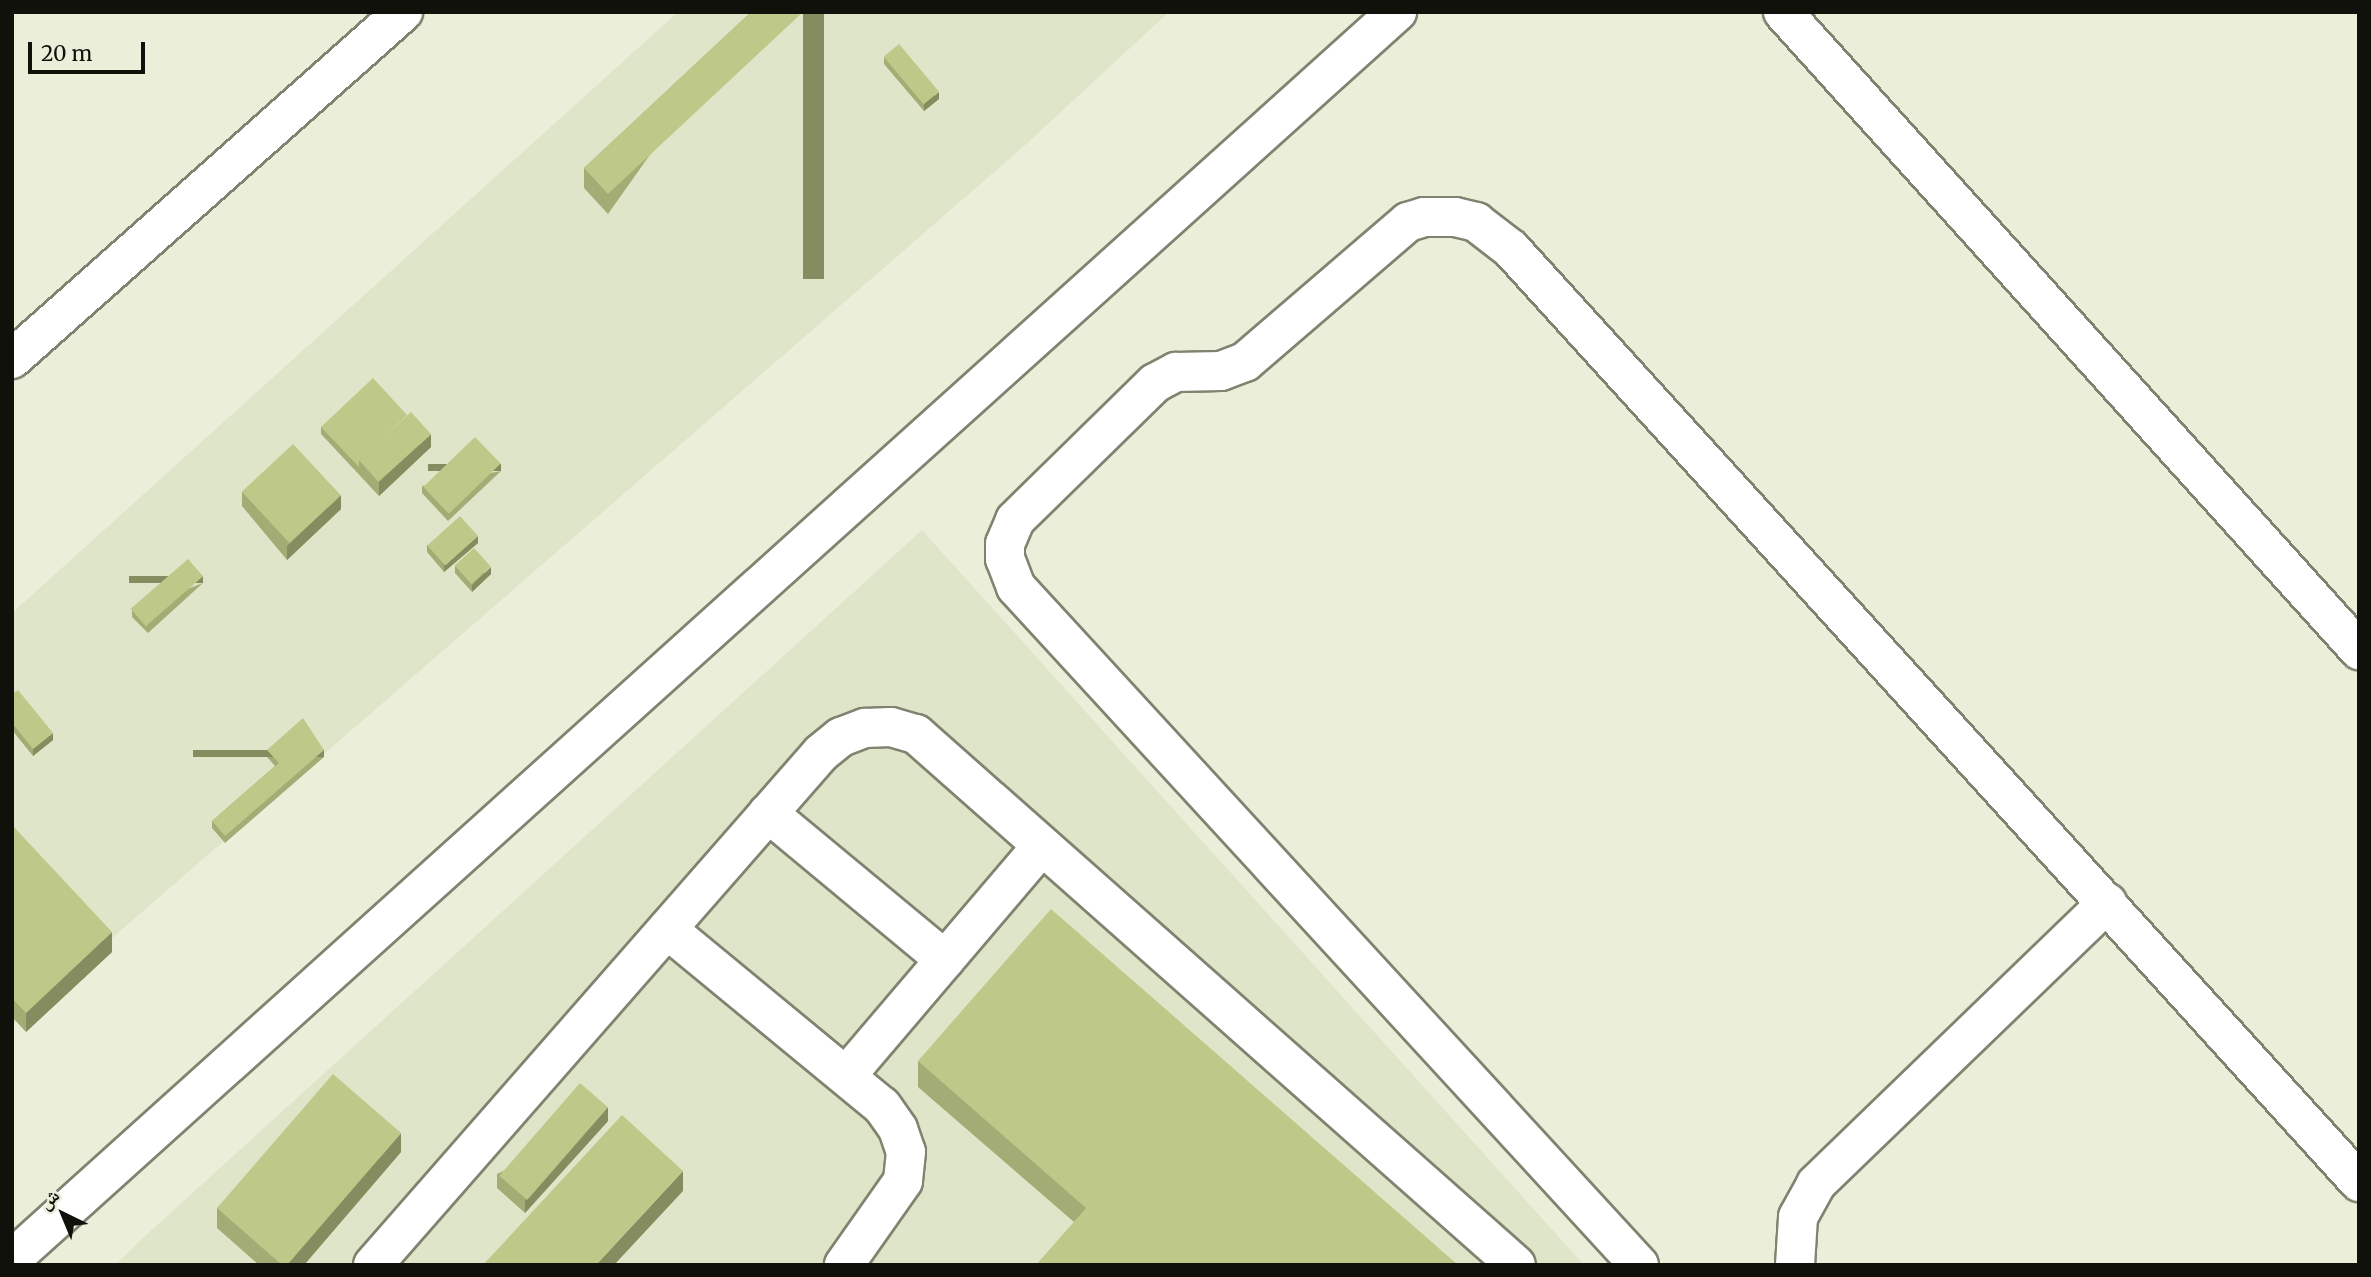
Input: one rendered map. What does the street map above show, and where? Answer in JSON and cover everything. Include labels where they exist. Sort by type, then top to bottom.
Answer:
[{"type":"street","points":[[12,359],[403,12]]},
{"type":"street","points":[[12,1259],[1397,12]]},
{"type":"street","points":[[1783,12],[2359,650]]},
{"type":"street","points":[[1639,1265],[1013,580],[1005,544],[1015,520],[1155,383],[1176,372],[1222,371],[1245,362],[1408,222],[1440,215],[1476,222],[1511,249],[2359,1182]]},
{"type":"street","points":[[373,1265],[768,813],[841,737],[865,728],[891,727],[916,734],[1516,1265]]},
{"type":"street","points":[[768,813],[945,960]]},
{"type":"street","points":[[846,1076],[1042,846]]},
{"type":"street","points":[[1795,1265],[1798,1217],[1816,1184],[2107,903]]},
{"type":"street","points":[[667,929],[882,1106],[906,1152],[903,1181],[852,1262]]},
{"type":"shaded area","points":[[678,12],[1169,12],[1023,147],[12,1025],[12,613]]},
{"type":"shaded area","points":[[922,530],[1584,1265],[115,1265],[144,1237]]},
{"type":"building","points":[[751,12],[803,12],[608,194],[584,168]]},
{"type":"building","points":[[899,44],[939,91],[924,104],[884,57]]},
{"type":"building","points":[[373,378],[407,415],[359,460],[359,467],[321,427]]},
{"type":"building","points":[[411,412],[431,434],[378,482],[358,460]]},
{"type":"building","points":[[475,437],[501,464],[449,514],[423,487]]},
{"type":"building","points":[[293,444],[341,495],[290,543],[242,492]]},
{"type":"building","points":[[460,516],[478,536],[445,566],[427,545]]},
{"type":"building","points":[[474,548],[491,567],[471,584],[455,565]]},
{"type":"building","points":[[188,559],[203,576],[146,626],[131,609]]},
{"type":"building","points":[[18,690],[53,733],[33,749],[12,723],[12,694]]},
{"type":"building","points":[[303,718],[324,750],[225,836],[212,821],[279,763],[267,750]]},
{"type":"building","points":[[12,825],[112,932],[26,1013],[12,998]]},
{"type":"building","points":[[1051,909],[1458,1265],[1036,1265],[1086,1208],[918,1061]]},
{"type":"building","points":[[333,1074],[401,1133],[287,1265],[282,1265],[217,1208]]},
{"type":"building","points":[[580,1083],[608,1107],[527,1200],[499,1176]]},
{"type":"building","points":[[622,1115],[683,1171],[596,1265],[483,1265]]}]
